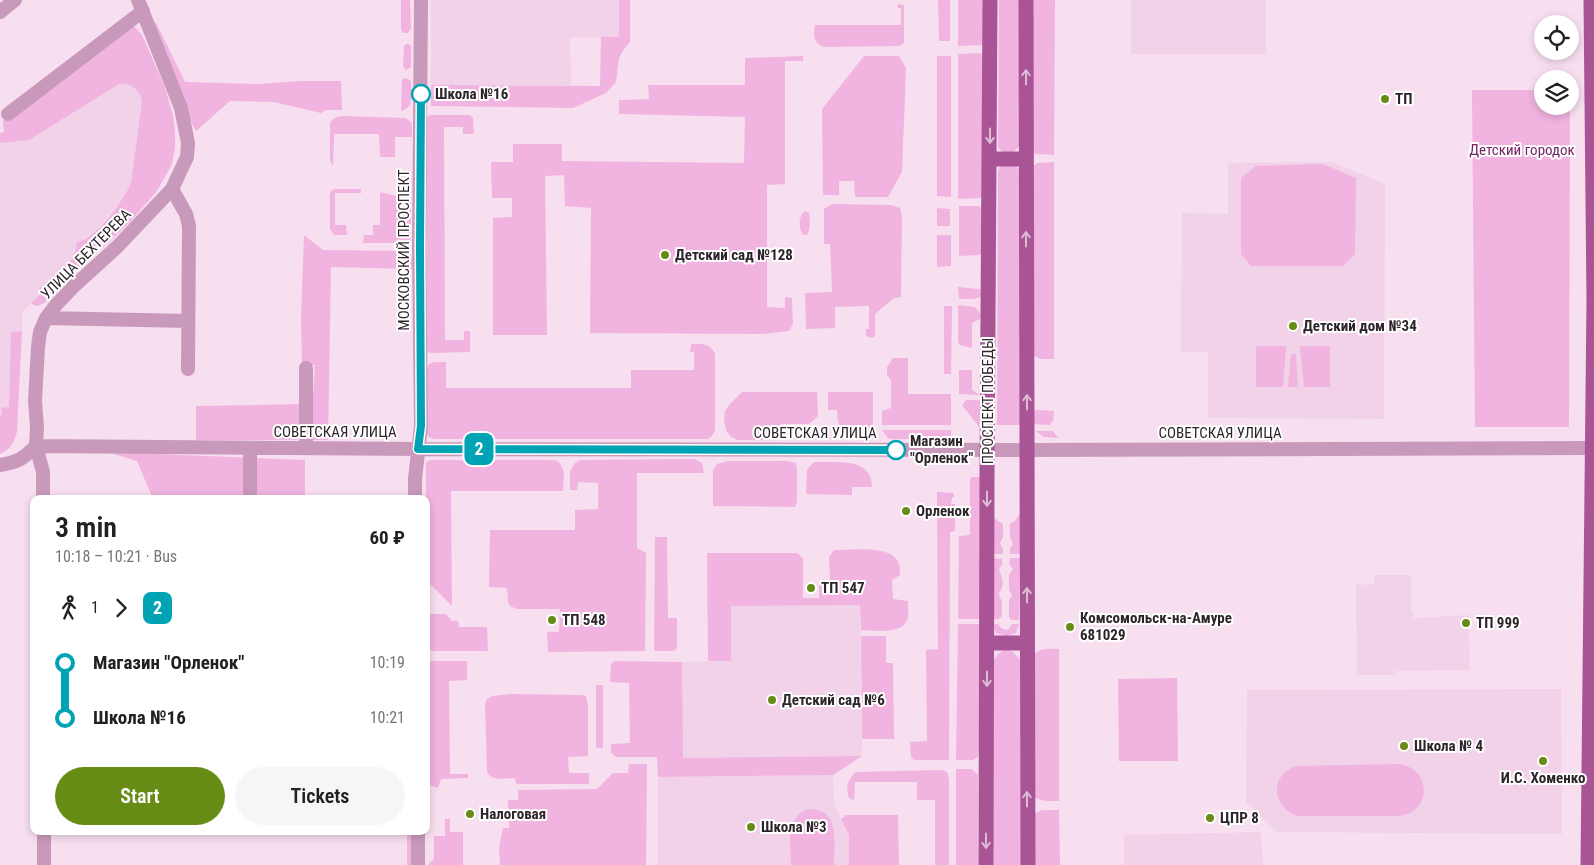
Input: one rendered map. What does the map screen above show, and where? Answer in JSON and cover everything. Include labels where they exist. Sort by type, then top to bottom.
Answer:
[{"type":"main road","name":"ПРОСПЕКТ ПОБЕДЫ","points":[[986,865],[990,0]]},
{"type":"main road","points":[[1026,0],[1028,865]]},
{"type":"main road","points":[[1588,865],[1594,301],[1592,0]]},
{"type":"main road","points":[[989,159],[1025,159]]},
{"type":"main road","points":[[987,643],[1027,643]]},
{"type":"street","points":[[0,12],[15,0]]},
{"type":"street","name":"МОСКОВСКИЙ ПРОСПЕКТ","points":[[415,495],[421,426],[421,0]]},
{"type":"street","points":[[8,114],[140,6]]},
{"type":"street","name":"УЛИЦА БЕХТЕРЕВА","points":[[43,495],[43,472],[36,446],[35,401],[40,332],[46,318],[56,304],[116,247],[172,189],[188,156],[188,143],[181,108],[140,6]]},
{"type":"street","points":[[172,189],[186,214],[189,226],[188,369]]},
{"type":"street","points":[[46,318],[188,321]]},
{"type":"street","points":[[306,368],[306,448]]},
{"type":"street","points":[[0,465],[21,460],[36,446]]},
{"type":"street","name":"СОВЕТСКАЯ УЛИЦА","points":[[36,446],[988,450],[1593,448]]},
{"type":"street","points":[[250,448],[250,495]]},
{"type":"street","points":[[44,835],[44,865]]},
{"type":"street","points":[[418,835],[418,865]]},
{"type":"shaded area","points":[[431,0],[619,0],[619,37],[570,38],[571,85],[431,85]]},
{"type":"shaded area","points":[[1131,0],[1266,0],[1266,54],[1131,54]]},
{"type":"shaded area","points":[[126,83],[138,90],[142,101],[131,183],[127,194],[96,231],[80,242],[72,259],[39,289],[42,293],[22,312],[22,331],[11,332],[9,407],[0,415],[0,143],[29,140],[119,84]]},
{"type":"shaded area","points":[[1332,162],[1385,184],[1384,419],[1208,418],[1208,352],[1181,352],[1182,213],[1228,214],[1228,163]]},
{"type":"shaded area","points":[[1374,575],[1411,575],[1411,608],[1414,618],[1469,615],[1470,670],[1396,671],[1396,675],[1357,675],[1356,585],[1374,584]]},
{"type":"shaded area","name":"Детский сад №6","points":[[860,605],[862,756],[682,758],[682,662],[731,661],[730,606]]},
{"type":"shaded area","name":"Школа № 4","points":[[1561,689],[1562,834],[1277,832],[1246,802],[1247,690]]},
{"type":"shaded area","name":"Школа №3","points":[[833,775],[834,804],[849,835],[849,865],[658,865],[658,777]]},
{"type":"shaded area","points":[[1261,832],[1263,865],[1124,865],[1124,835]]},
{"type":"green space","points":[[401,0],[410,0],[411,28],[408,33],[403,33],[401,29]]},
{"type":"green space","points":[[619,0],[630,0],[630,42],[619,58],[616,82],[606,93],[573,108],[431,106],[431,85],[600,86],[601,37],[619,37]]},
{"type":"green space","points":[[938,0],[950,0],[950,41],[939,41]]},
{"type":"green space","points":[[958,0],[988,0],[984,45],[958,46]]},
{"type":"green space","points":[[999,0],[1020,0],[1020,145],[1013,153],[1002,152],[998,147]]},
{"type":"green space","points":[[1031,0],[1055,0],[1054,155],[1032,152]]},
{"type":"green space","points":[[898,4],[904,5],[904,43],[899,46],[824,47],[816,41],[815,25],[901,25],[901,8],[898,8]]},
{"type":"green space","points":[[156,23],[185,82],[260,84],[300,81],[341,81],[342,110],[326,110],[321,113],[273,102],[230,101],[196,131],[153,24]]},
{"type":"green space","points":[[130,27],[135,27],[142,35],[164,85],[173,115],[175,131],[175,148],[172,164],[157,191],[130,222],[87,260],[44,303],[34,305],[31,303],[42,293],[39,289],[72,259],[77,242],[92,235],[100,227],[128,190],[131,183],[142,101],[139,93],[134,88],[119,84],[29,140],[0,143],[0,133],[4,132],[3,121]]},
{"type":"green space","points":[[406,44],[411,46],[411,66],[406,70],[403,66],[404,47]]},
{"type":"green space","points":[[958,54],[982,54],[985,195],[980,198],[958,199]]},
{"type":"green space","points":[[803,56],[803,61],[785,61],[785,184],[767,185],[767,307],[785,308],[785,297],[792,298],[793,324],[789,331],[763,334],[590,333],[591,208],[565,206],[564,175],[545,176],[547,335],[493,335],[493,218],[512,217],[512,198],[492,198],[491,162],[513,162],[513,144],[562,144],[562,161],[744,163],[745,117],[619,114],[619,100],[649,99],[648,85],[745,85],[745,58]]},
{"type":"green space","points":[[864,56],[899,56],[906,68],[902,172],[888,197],[855,197],[854,181],[839,181],[839,195],[823,195],[822,109]]},
{"type":"green space","points":[[937,56],[951,56],[951,197],[937,196]]},
{"type":"green space","points":[[405,78],[411,82],[411,100],[408,107],[401,111],[402,80]]},
{"type":"green space","name":"Детский городок","points":[[1472,90],[1534,90],[1534,115],[1570,115],[1569,427],[1475,427]]},
{"type":"green space","points":[[430,115],[470,115],[473,118],[474,134],[463,134],[463,127],[444,127],[445,340],[464,340],[464,331],[470,331],[470,352],[431,353],[425,350],[423,119]]},
{"type":"green space","points":[[342,116],[406,118],[412,123],[412,137],[395,137],[395,157],[380,157],[379,134],[334,134],[333,166],[330,161],[330,123],[334,118]]},
{"type":"green space","points":[[1054,162],[1054,359],[1040,359],[1033,355],[1032,168],[1037,163]]},
{"type":"green space","points":[[1323,164],[1356,178],[1355,254],[1343,266],[1251,266],[1241,254],[1241,178],[1256,166]]},
{"type":"green space","points":[[1000,166],[1016,166],[1020,171],[1021,425],[997,425],[998,172]]},
{"type":"green space","points":[[336,189],[361,189],[361,193],[335,193],[335,225],[346,225],[347,235],[334,235],[330,229],[330,193]]},
{"type":"green space","points":[[380,192],[401,197],[411,202],[411,237],[406,243],[363,243],[364,235],[373,235],[373,225],[380,225]]},
{"type":"green space","points":[[832,204],[891,205],[900,208],[902,216],[901,297],[894,298],[875,314],[875,336],[872,338],[866,336],[866,329],[869,329],[869,306],[835,307],[835,328],[806,329],[805,293],[832,292],[830,244],[824,244],[824,209]]},
{"type":"green space","points":[[959,206],[978,206],[984,209],[983,253],[979,255],[959,256]]},
{"type":"green space","points":[[937,208],[950,209],[950,226],[937,226]]},
{"type":"green space","points":[[805,211],[809,213],[810,219],[807,235],[802,233],[800,227],[800,219]]},
{"type":"green space","points":[[304,235],[323,250],[404,251],[411,255],[412,258],[413,269],[331,267],[328,440],[310,439],[315,365],[302,365],[301,319]]},
{"type":"green space","points":[[937,235],[951,235],[951,266],[937,267]]},
{"type":"green space","points":[[958,287],[979,289],[985,295],[974,299],[959,299]]},
{"type":"green space","points":[[958,305],[975,307],[981,314],[980,319],[972,323],[972,348],[960,345],[958,342]]},
{"type":"green space","points":[[944,306],[952,306],[951,374],[944,374]]},
{"type":"green space","points":[[22,331],[17,431],[12,444],[0,454],[1,408],[9,407],[11,332]]},
{"type":"green space","points":[[691,344],[702,344],[711,347],[715,354],[715,431],[708,439],[434,439],[427,434],[427,368],[429,364],[434,362],[446,362],[446,388],[631,388],[631,370],[694,370],[694,352],[690,352]]},
{"type":"green space","points":[[1256,346],[1286,346],[1283,387],[1256,387]]},
{"type":"green space","points":[[1300,346],[1330,346],[1330,387],[1304,387]]},
{"type":"green space","points":[[1291,354],[1296,354],[1298,387],[1288,387]]},
{"type":"green space","points":[[893,358],[908,358],[908,394],[951,394],[951,425],[882,425],[882,411],[891,408],[891,381],[887,375],[887,367]]},
{"type":"green space","points":[[959,370],[972,370],[972,390],[980,395],[959,394]]},
{"type":"green space","points":[[742,392],[817,392],[818,416],[809,424],[781,424],[773,433],[762,440],[738,440],[731,437],[726,430],[724,420],[725,411]]},
{"type":"green space","points":[[828,392],[873,392],[873,432],[871,438],[851,436],[842,430],[839,425],[837,410],[828,410]]},
{"type":"green space","points":[[966,400],[980,400],[979,427],[962,405]]},
{"type":"green space","points":[[303,404],[299,439],[196,440],[196,406]]},
{"type":"green space","points":[[1036,410],[1054,411],[1053,421],[1049,425],[1033,424],[1033,413]]},
{"type":"green space","points":[[882,430],[951,430],[951,439],[892,439],[888,438]]},
{"type":"green space","points":[[1036,431],[1053,431],[1058,438],[1044,437]]},
{"type":"green space","points":[[132,453],[305,460],[305,495],[151,495],[137,461],[114,454]]},
{"type":"green space","points":[[695,459],[702,463],[704,473],[637,473],[637,548],[646,553],[645,651],[548,652],[547,632],[559,632],[560,609],[517,609],[510,606],[508,602],[507,588],[489,587],[490,530],[575,530],[575,510],[598,509],[598,483],[578,482],[577,490],[570,490],[570,472],[575,463],[581,460]]},
{"type":"green space","points":[[430,460],[555,460],[560,463],[564,472],[563,491],[451,491],[452,606],[430,584],[430,495],[426,495],[426,463]]},
{"type":"green space","points":[[728,461],[787,461],[796,463],[797,502],[795,507],[713,506],[713,470],[717,464]]},
{"type":"green space","points":[[814,462],[842,462],[859,466],[866,470],[872,487],[852,487],[852,495],[806,494],[807,470]]},
{"type":"green space","points":[[971,477],[981,477],[980,619],[958,619],[959,536],[970,535]]},
{"type":"green space","points":[[937,492],[954,493],[951,504],[955,504],[955,531],[950,532],[949,760],[914,760],[911,757],[910,742],[927,741],[926,650],[938,649]]},
{"type":"green space","points":[[1021,512],[1020,554],[1010,554],[1013,544],[1010,537],[1010,524],[1015,521]]},
{"type":"green space","points":[[993,517],[1003,524],[1003,537],[1000,543],[1003,554],[992,554]]},
{"type":"green space","points":[[655,537],[667,537],[668,618],[677,618],[677,648],[674,651],[654,651]]},
{"type":"green space","points":[[834,550],[877,550],[892,555],[897,560],[900,575],[892,580],[893,599],[908,601],[908,617],[901,627],[888,631],[861,630],[860,605],[731,606],[731,661],[708,661],[707,553],[797,553],[803,558],[803,598],[819,598],[819,584],[830,583],[829,557]]},
{"type":"green space","points":[[992,558],[1002,559],[999,570],[1003,584],[999,594],[1002,601],[1002,616],[999,619],[992,619]]},
{"type":"green space","points":[[1010,558],[1020,558],[1019,620],[1011,620],[1009,617],[1009,601],[1012,595],[1009,590],[1009,575],[1013,569],[1009,564]]},
{"type":"green space","points":[[430,614],[446,614],[452,621],[458,621],[459,627],[487,627],[488,651],[430,650]]},
{"type":"green space","points":[[958,624],[980,624],[979,752],[978,757],[973,760],[956,760]]},
{"type":"green space","points":[[992,624],[998,624],[1006,630],[1012,624],[1019,624],[1016,633],[1007,636],[996,633]]},
{"type":"green space","points":[[861,636],[886,636],[886,663],[893,663],[894,739],[862,739]]},
{"type":"green space","points":[[1059,649],[1059,801],[1046,801],[1034,796],[1033,656],[1041,650]]},
{"type":"green space","points":[[1004,650],[1012,651],[1019,658],[1020,662],[1021,865],[989,865],[991,664],[998,654]]},
{"type":"green space","points":[[430,661],[467,661],[467,680],[449,681],[450,774],[468,774],[468,778],[441,779],[438,788],[430,785]]},
{"type":"green space","points":[[614,661],[682,662],[683,758],[862,756],[833,775],[658,777],[657,757],[616,757],[611,753],[611,744],[630,743],[629,683],[610,682],[611,664]]},
{"type":"green space","points":[[1177,678],[1178,761],[1119,761],[1118,679]]},
{"type":"green space","points":[[596,685],[603,685],[603,748],[596,748]]},
{"type":"green space","points":[[511,694],[586,696],[588,707],[588,756],[568,757],[569,773],[589,773],[589,784],[516,784],[515,778],[500,779],[491,777],[487,772],[485,704],[487,699],[493,696]]},
{"type":"green space","points":[[629,764],[647,764],[646,865],[500,865],[499,847],[503,828],[509,828],[508,800],[518,800],[518,790],[597,789],[613,773],[628,773]]},
{"type":"green space","points":[[1398,764],[1409,767],[1417,773],[1422,781],[1424,790],[1418,807],[1409,813],[1398,816],[1297,816],[1282,806],[1277,792],[1281,777],[1295,766]]},
{"type":"green space","points":[[956,769],[972,769],[978,775],[978,865],[956,865]]},
{"type":"green space","points":[[942,770],[947,772],[949,779],[949,865],[935,865],[935,800],[917,800],[917,782],[855,782],[854,800],[849,798],[848,784],[855,772]]},
{"type":"green space","points":[[809,809],[819,811],[831,821],[835,838],[834,865],[791,865],[790,840],[792,825],[801,813]]},
{"type":"green space","points":[[1042,810],[1059,810],[1060,865],[1032,865],[1034,814]]},
{"type":"green space","points":[[846,815],[898,815],[899,865],[849,865],[849,835],[841,819]]},
{"type":"green space","points":[[445,819],[450,819],[450,832],[463,832],[463,865],[428,865],[434,859],[434,836],[445,836]]},
{"type":"green space","points":[[407,835],[412,835],[412,865],[407,865]]},
{"type":"bus line","name":"2","points":[[421,94],[421,426],[418,449],[896,450]]},
{"type":"place","name":"Школа №16","points":[[421,94]]},
{"type":"place","name":"ТП","points":[[1385,99]]},
{"type":"place","name":"Детский сад №128","points":[[665,255]]},
{"type":"place","name":"Детский дом №34","points":[[1293,326]]},
{"type":"place","name":"Магазин \"Орленок\"","points":[[896,450]]},
{"type":"place","name":"Орленок","points":[[906,511]]},
{"type":"place","name":"ТП 547","points":[[811,588]]},
{"type":"place","name":"ТП 548","points":[[552,620]]},
{"type":"place","name":"ТП 999","points":[[1466,623]]},
{"type":"place","name":"Комсомольск-на-Амуре 681029","points":[[1070,627]]},
{"type":"place","name":"Детский сад №6","points":[[772,700]]},
{"type":"place","name":"Школа № 4","points":[[1404,746]]},
{"type":"place","name":"И.С. Хоменко","points":[[1543,761]]},
{"type":"place","name":"Налоговая","points":[[470,814]]},
{"type":"place","name":"ЦПР 8","points":[[1210,818]]},
{"type":"place","name":"Школа №3","points":[[751,827]]}]
